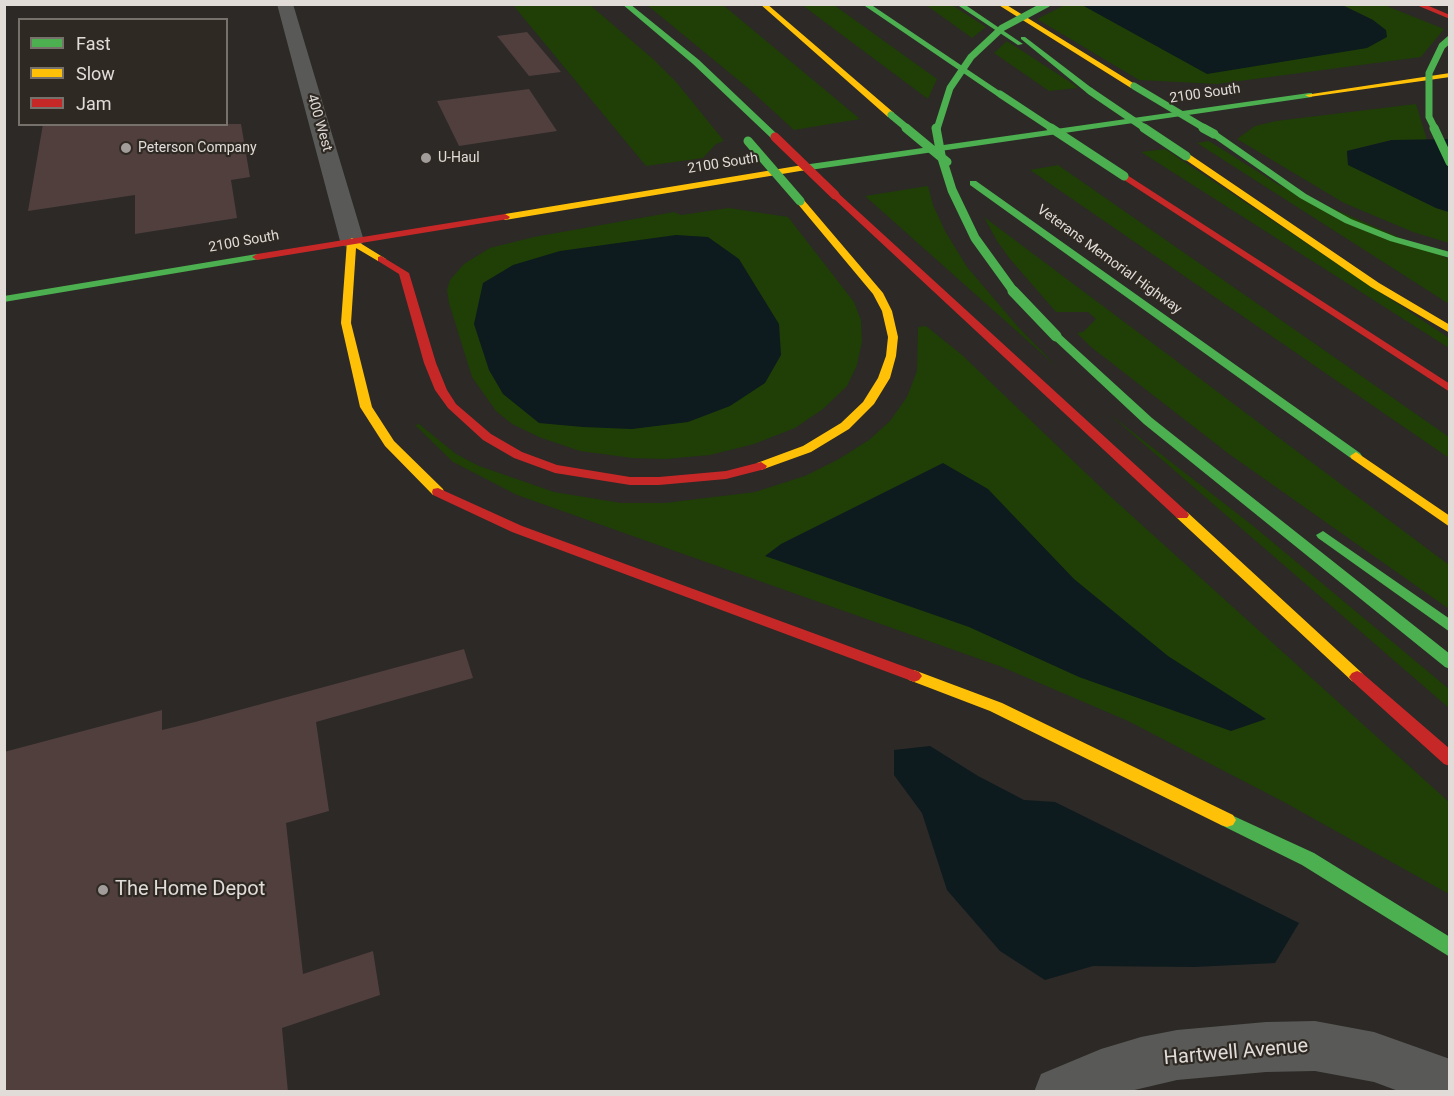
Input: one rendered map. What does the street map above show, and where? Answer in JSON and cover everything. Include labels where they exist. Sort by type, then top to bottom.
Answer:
[{"type":"main road","points":[[626,4],[696,62],[835,195],[1348,669],[1449,759]]},
{"type":"main road","name":"Veterans Memorial Highway","points":[[763,4],[807,40],[891,116],[973,183],[1449,523]]},
{"type":"main road","points":[[865,4],[1449,389]]},
{"type":"main road","points":[[887,4],[1000,94]]},
{"type":"main road","points":[[959,4],[1062,71],[1375,285],[1449,330]]},
{"type":"main road","points":[[981,4],[1062,71]]},
{"type":"main road","points":[[1000,4],[1214,134],[1303,196],[1348,221],[1393,239],[1449,255]]},
{"type":"main road","points":[[1047,4],[1002,28],[970,57],[950,88],[936,126],[939,147],[952,190],[975,238],[1014,292],[1056,336],[1148,421],[1449,663]]},
{"type":"main road","points":[[1417,4],[1449,17]]},
{"type":"main road","points":[[1449,39],[1442,46],[1429,73],[1428,94],[1429,117],[1449,162]]},
{"type":"main road","points":[[696,62],[719,103]]},
{"type":"main road","name":"2100 South","points":[[4,299],[880,155],[1449,75]]},
{"type":"main road","points":[[737,129],[860,271],[884,303],[893,337],[888,367],[868,404],[845,426],[820,443],[768,465],[702,478],[638,481],[583,475],[529,460],[497,444],[465,420],[441,390],[430,363],[404,273],[352,241],[346,323],[366,407],[389,443],[441,495],[517,529],[996,707],[1308,860],[1449,948]]},
{"type":"main road","points":[[1084,362],[1210,452]]},
{"type":"main road","points":[[1315,529],[1449,627]]},
{"type":"street","name":"400 West","points":[[285,4],[352,241]]},
{"type":"street","name":"Hartwell Avenue","points":[[1059,1092],[1101,1074],[1141,1062],[1177,1055],[1266,1047],[1315,1046],[1374,1057],[1449,1084]]},
{"type":"green space","points":[[513,5],[590,5],[653,59],[677,83],[724,141],[716,144],[703,158],[646,166]]},
{"type":"green space","points":[[647,5],[723,5],[860,119],[794,130],[748,88]]},
{"type":"green space","points":[[802,5],[834,5],[937,79],[928,99]]},
{"type":"green space","points":[[926,5],[952,5],[986,27],[972,38]]},
{"type":"green space","points":[[1065,5],[1373,20],[1342,5],[1384,5],[1444,29],[1421,57],[1217,84],[1139,80],[1037,19]]},
{"type":"green space","points":[[1007,41],[1078,88],[1049,91],[994,53]]},
{"type":"green space","points":[[1416,104],[1427,140],[1392,140],[1347,151],[1348,164],[1436,208],[1449,212],[1449,243],[1413,232],[1344,203],[1237,139],[1255,126],[1276,121]]},
{"type":"green space","points":[[1209,141],[1279,185],[1449,259],[1449,304],[1197,143]]},
{"type":"green space","points":[[1165,149],[1449,338],[1449,348],[1141,152]]},
{"type":"green space","points":[[1058,165],[1449,437],[1449,458],[1030,170]]},
{"type":"green space","points":[[928,186],[933,205],[945,231],[967,267],[1019,328],[1056,366],[865,196]]},
{"type":"green space","points":[[729,208],[788,217],[854,302],[861,320],[862,341],[857,365],[847,386],[823,409],[795,428],[754,444],[710,455],[665,459],[632,458],[580,451],[539,437],[512,424],[496,411],[472,377],[449,303],[447,290],[450,280],[464,264],[490,248],[534,237],[674,212],[681,215]]},
{"type":"green space","points":[[984,217],[1449,565],[1449,609],[1229,454],[1091,347],[1077,333],[1083,332],[1096,319],[1088,312],[1056,312],[1010,259]]},
{"type":"green space","points":[[926,326],[962,355],[1111,497],[1449,802],[1449,894],[1282,801],[1128,721],[1002,667],[517,495],[453,462],[415,425],[419,424],[456,454],[479,466],[554,492],[621,503],[665,503],[755,492],[805,476],[839,459],[869,440],[890,421],[907,397],[917,371],[918,327]]},
{"type":"green space","points":[[1108,413],[1252,525],[1449,689],[1449,708]]},
{"type":"shaded area","points":[[1082,5],[1342,5],[1373,20],[1386,30],[1387,37],[1367,48],[1207,74]]},
{"type":"shaded area","points":[[1449,139],[1449,212],[1436,208],[1348,165],[1347,151],[1392,140]]},
{"type":"shaded area","points":[[676,235],[708,237],[739,259],[779,324],[781,355],[765,383],[730,406],[688,422],[632,429],[539,423],[503,394],[489,370],[474,324],[483,283],[513,265],[560,251]]},
{"type":"shaded area","points":[[943,463],[988,489],[1074,579],[1168,656],[1266,719],[1231,731],[1079,677],[969,627],[765,556],[781,544]]},
{"type":"shaded area","points":[[930,746],[978,776],[1024,800],[1055,802],[1299,923],[1275,963],[1194,967],[1093,966],[1045,980],[1000,951],[947,890],[922,813],[894,775],[894,750]]},
{"type":"building","points":[[527,32],[561,72],[529,76],[497,36]]},
{"type":"building","points":[[529,89],[557,131],[459,146],[437,101]]},
{"type":"building","points":[[228,124],[241,124],[250,177],[231,180],[237,218],[135,234],[135,195],[28,211],[43,126],[228,126]]},
{"type":"building","name":"The Home Depot","points":[[464,649],[473,678],[316,722],[329,811],[286,823],[303,974],[373,951],[380,995],[282,1028],[288,1092],[4,1092],[4,752],[162,710],[162,730]]},
{"type":"traffic: fast","points":[[625,4],[696,62],[775,137]]},
{"type":"traffic: fast","points":[[865,4],[1000,94]]},
{"type":"traffic: fast","points":[[959,4],[1020,44]]},
{"type":"traffic: fast","points":[[1047,4],[1002,28],[971,57],[950,88],[936,126],[941,155],[952,190],[975,238],[1014,292],[1056,336]]},
{"type":"traffic: fast","points":[[1023,38],[1090,91]]},
{"type":"traffic: fast","points":[[1450,39],[1442,46],[1429,73],[1428,94],[1429,117],[1450,162]]},
{"type":"traffic: fast","points":[[1134,86],[1214,134]]},
{"type":"traffic: fast","points":[[1090,91],[1186,156]]},
{"type":"traffic: fast","points":[[1000,94],[1124,176]]},
{"type":"traffic: fast","points":[[803,168],[1309,95]]},
{"type":"traffic: fast","points":[[891,115],[947,162]]},
{"type":"traffic: fast","points":[[1214,134],[1303,196],[1348,221],[1393,239],[1450,255]]},
{"type":"traffic: fast","points":[[748,141],[800,201]]},
{"type":"traffic: fast","points":[[973,183],[1356,456]]},
{"type":"traffic: fast","points":[[4,299],[257,257]]},
{"type":"traffic: fast","points":[[1056,336],[1148,421],[1450,663]]},
{"type":"traffic: fast","points":[[1323,535],[1450,627]]},
{"type":"traffic: fast","points":[[1227,820],[1308,859],[1450,948]]},
{"type":"traffic: slow","points":[[763,4],[891,115]]},
{"type":"traffic: slow","points":[[1000,4],[1134,86]]},
{"type":"traffic: slow","points":[[1309,95],[1450,75]]},
{"type":"traffic: slow","points":[[1186,156],[1375,285],[1450,330]]},
{"type":"traffic: slow","points":[[505,217],[803,168]]},
{"type":"traffic: slow","points":[[761,466],[807,449],[845,426],[868,404],[884,378],[891,356],[893,337],[887,311],[878,293],[800,201]]},
{"type":"traffic: slow","points":[[381,259],[352,241],[346,323],[366,407],[389,443],[438,492]]},
{"type":"traffic: slow","points":[[1356,456],[1450,523]]},
{"type":"traffic: slow","points":[[1182,515],[1357,677]]},
{"type":"traffic: slow","points":[[914,676],[996,707],[1227,820]]},
{"type":"traffic: jam","points":[[1417,4],[1450,17]]},
{"type":"traffic: jam","points":[[775,137],[835,195]]},
{"type":"traffic: jam","points":[[1124,176],[1450,389]]},
{"type":"traffic: jam","points":[[835,195],[1182,515]]},
{"type":"traffic: jam","points":[[257,257],[505,217]]},
{"type":"traffic: jam","points":[[381,259],[404,273],[430,363],[441,390],[452,406],[487,437],[518,455],[555,469],[630,481],[659,481],[726,475],[761,466]]},
{"type":"traffic: jam","points":[[438,492],[517,529],[914,676]]},
{"type":"traffic: jam","points":[[1357,677],[1450,759]]},
{"type":"place","name":"Peterson Company","points":[[126,148]]},
{"type":"place","name":"U-Haul","points":[[426,158]]},
{"type":"place","name":"The Home Depot","points":[[103,890]]}]
